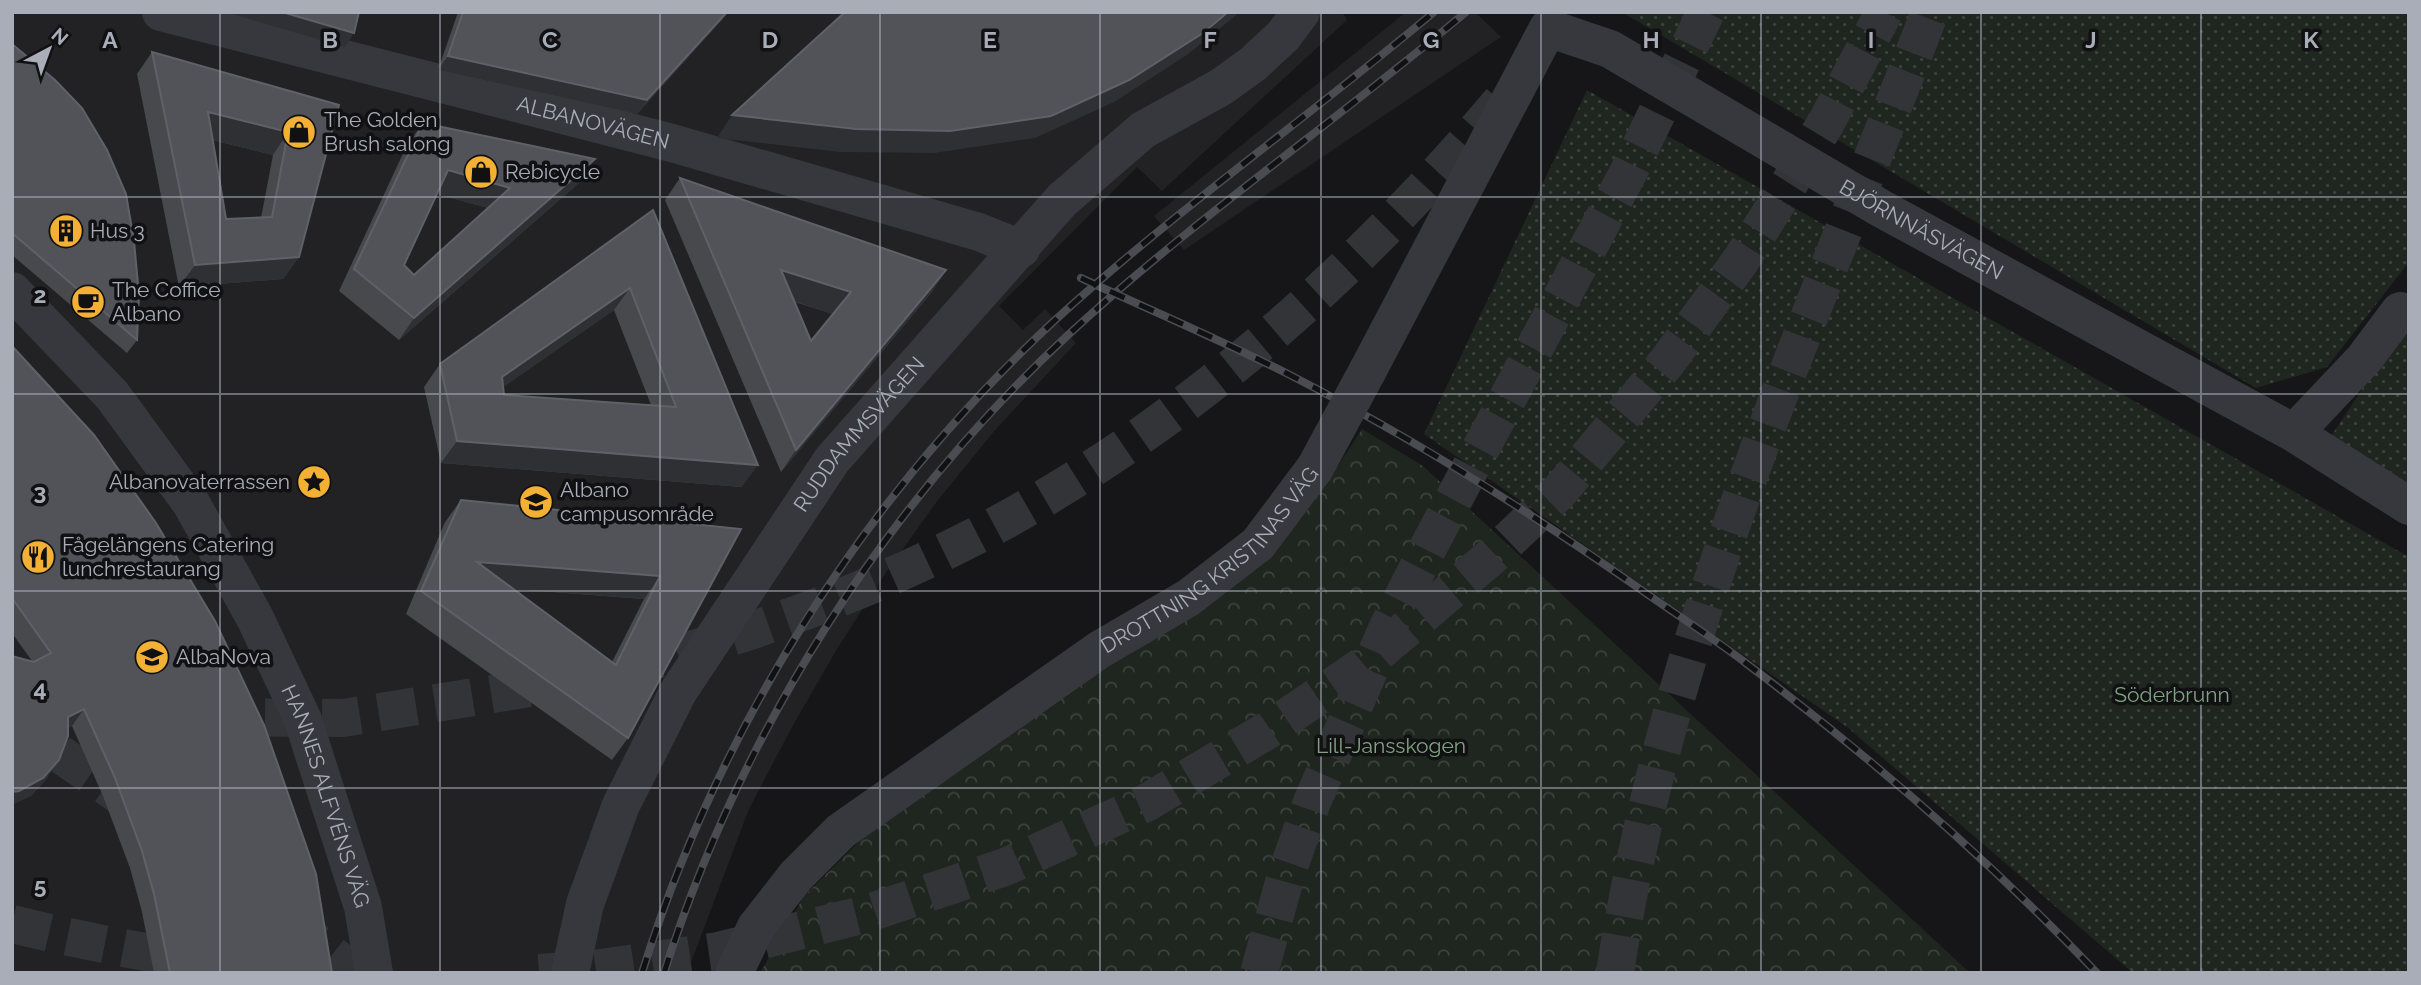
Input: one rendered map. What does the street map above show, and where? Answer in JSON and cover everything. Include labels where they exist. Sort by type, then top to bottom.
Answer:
[{"type":"street","name":"ALBANOVÄGEN","points":[[161,12],[672,143],[979,232],[1021,249]]},
{"type":"street","name":"RUDDAMMSVÄGEN","points":[[570,973],[585,904],[621,805],[678,692],[832,460],[1062,200],[1143,130],[1221,87],[1253,64],[1283,36],[1301,12]]},
{"type":"street","name":"DROTTNING KRISTINAS VÄG","points":[[734,973],[756,927],[796,876],[841,831],[1099,650],[1188,598],[1258,544],[1315,468],[1548,28]]},
{"type":"street","name":"BJÖRNNÄSVÄGEN","points":[[1548,28],[1611,49],[1882,208],[2294,433],[2409,506]]},
{"type":"street","name":"HANNES ALFVÉNS VÄG","points":[[12,291],[113,395],[191,503],[254,618],[303,720],[363,906],[374,973]]},
{"type":"street","points":[[2294,433],[2364,359],[2400,311]]},
{"type":"shaded area","name":"Albano campusområde","points":[[12,12],[1342,12],[1347,20],[1162,191],[1137,167],[999,306],[1023,330],[1045,309],[1076,343],[996,429],[938,500],[885,574],[837,649],[749,809],[687,973],[12,973]]},
{"type":"shaded area","points":[[1406,12],[1475,12],[1501,37],[1184,250],[1154,216]]},
{"type":"green space","points":[[1622,12],[2409,12],[2409,262],[2327,367],[2256,388]]},
{"type":"green space","name":"Söderbrunn","points":[[1587,90],[2409,557],[2409,973],[2133,973],[1847,727],[1424,434]]},
{"type":"green space","points":[[2409,318],[2409,497],[2328,441]]},
{"type":"green space","name":"Lill-Jansskogen","points":[[1362,429],[1423,466],[1970,973],[760,973],[804,896],[865,836],[1277,547],[1322,490]]},
{"type":"building","points":[[282,12],[359,12],[354,33]]},
{"type":"building","points":[[463,12],[727,12],[647,100],[448,56]]},
{"type":"building","points":[[845,12],[1228,12],[1203,33],[1129,80],[1051,116],[950,131],[856,129],[732,115]]},
{"type":"building","name":"Hus 3","points":[[12,44],[55,80],[82,108],[107,150],[126,194],[139,295],[137,340],[12,233]]},
{"type":"building","points":[[152,52],[339,105],[299,257],[195,265]],"holes":[[[208,112],[288,132],[272,217],[226,219]]]},
{"type":"building","points":[[423,123],[595,159],[414,318],[354,269]],"holes":[[[448,170],[510,188],[414,275],[404,265]]]},
{"type":"building","points":[[680,178],[946,270],[796,450]],"holes":[[[781,270],[851,292],[811,341]]]},
{"type":"building","points":[[653,210],[758,465],[457,441],[440,364]],"holes":[[[630,288],[676,407],[504,395],[502,377]]]},
{"type":"building","points":[[12,346],[94,435],[156,523],[215,621],[264,725],[316,874],[332,973],[170,973],[142,851],[115,778],[84,709],[68,717],[68,736],[59,760],[43,778],[12,792],[12,656],[34,662],[51,653],[12,598]]},
{"type":"building","points":[[461,500],[741,529],[628,738],[421,591]],"holes":[[[477,562],[660,576],[616,665]]]},
{"type":"tunnel","points":[[1259,973],[1286,875],[1312,802],[1388,627],[1628,173],[1706,12]]},
{"type":"tunnel","points":[[539,973],[594,969],[718,951],[866,914],[1005,867],[1146,803],[1268,730],[1361,667],[1491,557],[1559,492],[1667,362],[1741,260],[1792,179],[1827,121],[1884,12]]},
{"type":"tunnel","points":[[1615,973],[1638,848],[1668,726],[1705,605],[1790,366],[1930,12]]},
{"type":"tunnel","points":[[623,669],[769,624],[864,588],[957,546],[1073,481],[1208,386],[1272,334],[1393,220],[1503,99]]},
{"type":"tunnel","points":[[208,717],[343,718],[568,682]]},
{"type":"tunnel","points":[[12,721],[138,808]]},
{"type":"tunnel","points":[[287,920],[355,973]]},
{"type":"tunnel","points":[[12,924],[155,954],[301,973]]},
{"type":"railway","points":[[642,973],[674,882],[712,792],[756,705],[806,621],[860,540],[920,463],[984,390],[1099,281],[1434,12]]},
{"type":"railway","points":[[664,973],[696,884],[733,796],[777,711],[826,628],[879,549],[938,473],[1001,402],[1068,335],[1116,292],[1466,12]]},
{"type":"railway","points":[[1081,278],[1290,375],[1383,425],[1519,507],[1607,566],[1735,655],[1884,773],[1972,850],[2097,973]]},
{"type":"place","name":"The Golden Brush salong","points":[[299,132]]},
{"type":"place","name":"Rebicycle","points":[[481,172]]},
{"type":"place","name":"Hus 3","points":[[66,231]]},
{"type":"place","name":"The Coffice Albano","points":[[88,302]]},
{"type":"place","name":"Albanovaterrassen","points":[[314,482]]},
{"type":"place","name":"Albano campusområde","points":[[536,502]]},
{"type":"place","name":"Fågelängens Catering lunchrestaurang","points":[[38,557]]},
{"type":"place","name":"AlbaNova","points":[[152,657]]}]
